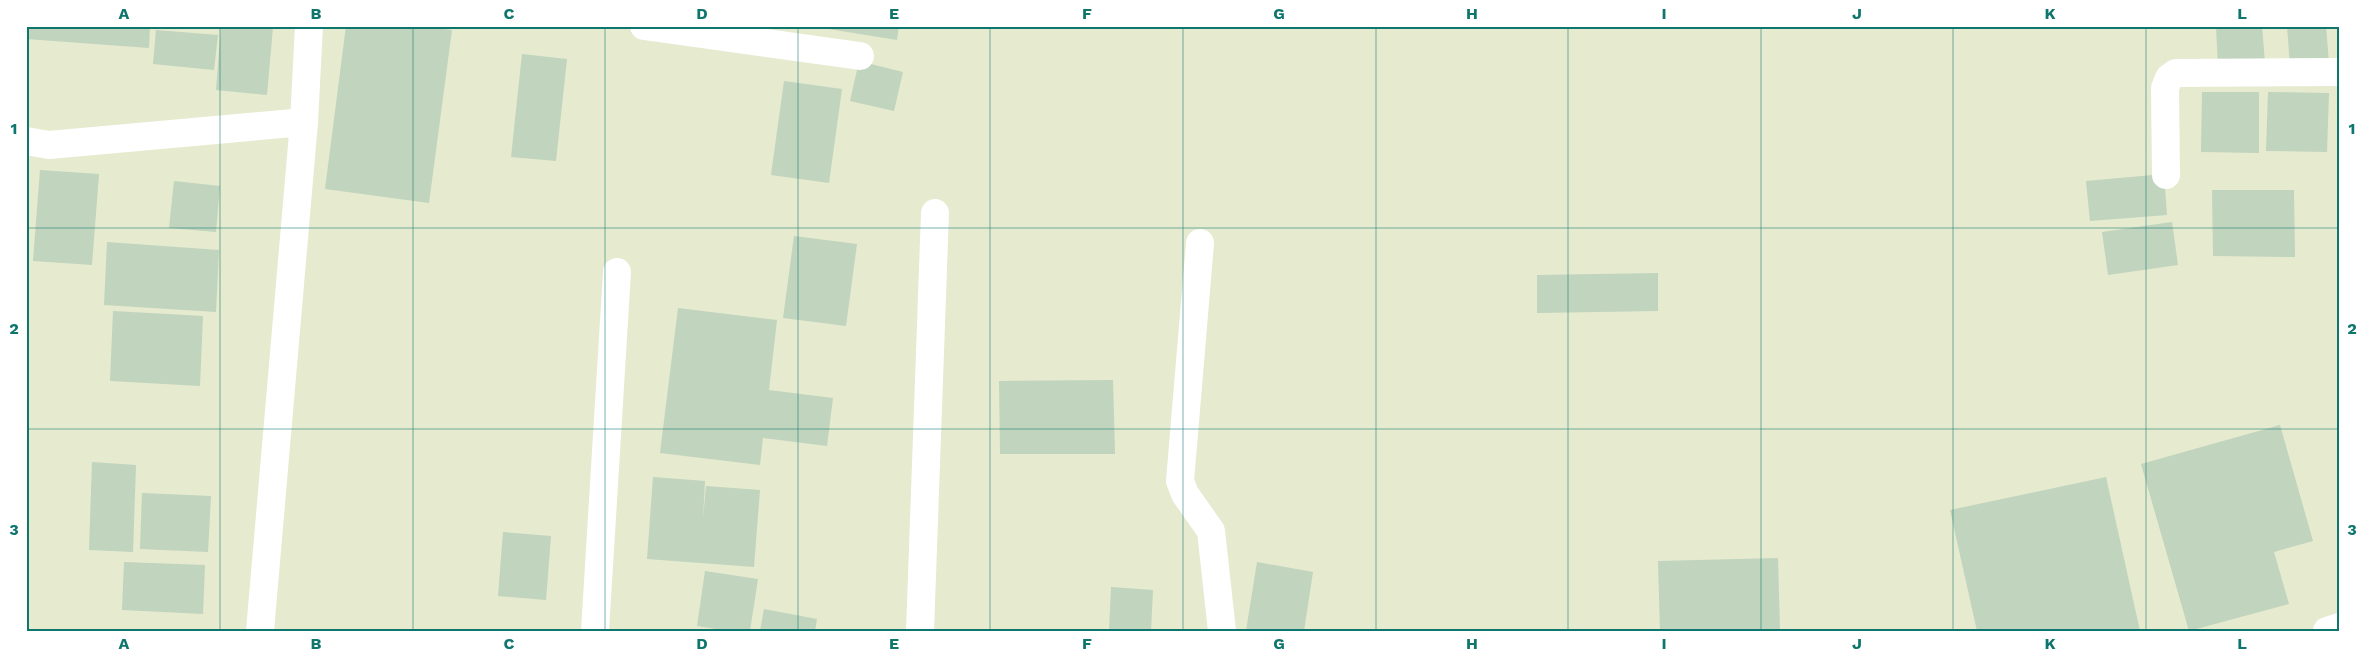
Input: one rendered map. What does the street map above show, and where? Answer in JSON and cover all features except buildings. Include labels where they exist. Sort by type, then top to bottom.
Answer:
[{"type":"street","points":[[260,631],[304,122],[309,26]]},
{"type":"street","points":[[644,26],[860,56]]},
{"type":"street","points":[[2166,175],[2165,88],[2169,78],[2176,73],[2340,72]]},
{"type":"street","points":[[26,141],[49,145],[304,122]]},
{"type":"street","points":[[920,631],[935,213]]},
{"type":"street","points":[[1200,243],[1180,481],[1185,494],[1211,530],[1222,631]]},
{"type":"street","points":[[595,631],[617,272]]},
{"type":"street","points":[[2327,631],[2340,627]]}]
